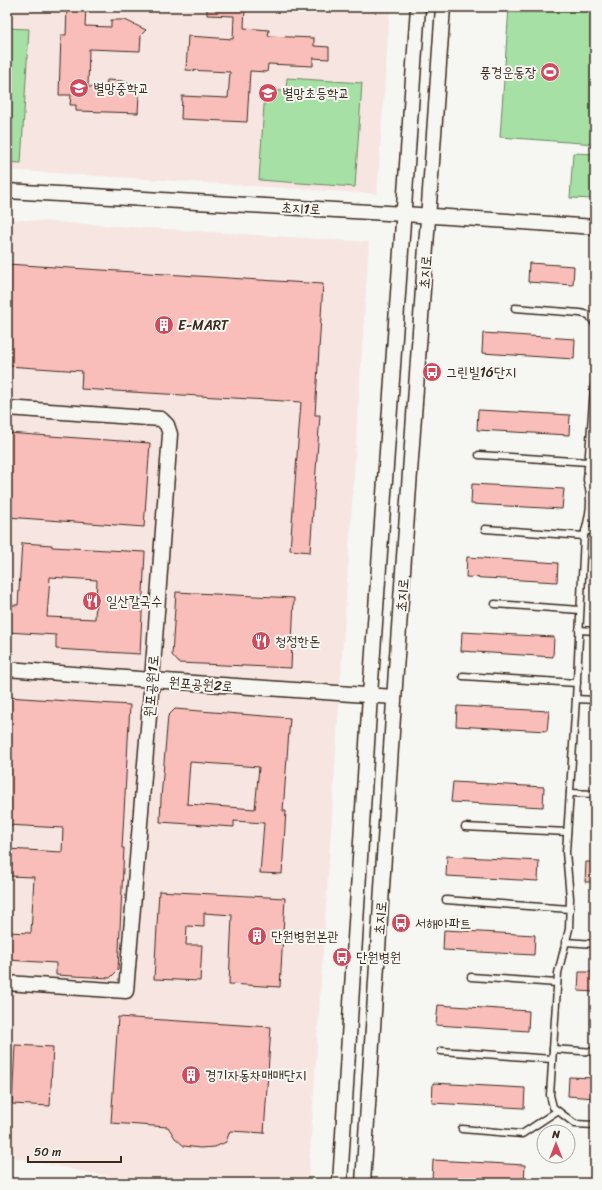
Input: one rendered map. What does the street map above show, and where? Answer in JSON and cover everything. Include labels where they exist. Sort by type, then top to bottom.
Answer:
[{"type":"street","name":"초지로","points":[[340,1183],[370,696],[418,7]]},
{"type":"street","name":"초지로","points":[[363,1183],[394,697],[442,7]]},
{"type":"street","name":"초지1로","points":[[7,190],[595,227]]},
{"type":"street","name":"원포공원1로","points":[[7,408],[161,419],[167,425],[170,434],[152,680],[126,991],[7,983]]},
{"type":"street","name":"원포공원2로","points":[[7,669],[394,697]]},
{"type":"lane","points":[[515,308],[580,313],[589,315],[595,324]]},
{"type":"lane","points":[[595,374],[593,440],[588,462],[587,480],[590,490],[591,503],[589,518],[584,534],[577,683],[566,852],[570,898],[569,929],[558,973],[550,1095],[553,1107],[574,1124],[595,1125]]},
{"type":"lane","points":[[479,455],[588,462]]},
{"type":"lane","points":[[485,529],[584,534],[595,531]]},
{"type":"lane","points":[[495,604],[580,610]]},
{"type":"lane","points":[[579,630],[595,631]]},
{"type":"lane","points":[[463,676],[577,683]]},
{"type":"lane","points":[[576,699],[595,700]]},
{"type":"lane","points":[[570,793],[595,794]]},
{"type":"lane","points":[[465,827],[567,832]]},
{"type":"lane","points":[[446,900],[570,909]]},
{"type":"lane","points":[[565,942],[595,944]]},
{"type":"lane","points":[[471,977],[557,983]]},
{"type":"lane","points":[[553,1049],[595,1052]]},
{"type":"lane","points":[[441,1051],[552,1060]]},
{"type":"lane","points":[[462,1129],[522,1134],[557,1111]]},
{"type":"shaded area","name":"별망초등학교","points":[[7,7],[390,7],[377,194],[7,170]]},
{"type":"shaded area","points":[[7,219],[369,242],[308,1183],[141,1183],[7,1156]]},
{"type":"green space","name":"풍경운동장","points":[[509,7],[595,7],[595,144],[500,137]]},
{"type":"green space","points":[[7,28],[29,29],[21,163],[7,162]]},
{"type":"green space","points":[[287,78],[362,83],[355,187],[259,180],[265,90],[286,91]]},
{"type":"green space","points":[[573,153],[595,154],[595,199],[570,198]]},
{"type":"building","name":"별망중학교","points":[[67,7],[86,7],[85,26],[111,27],[111,20],[125,20],[146,30],[141,35],[140,51],[89,49],[88,87],[106,87],[107,80],[123,81],[143,91],[139,95],[138,113],[76,111],[76,105],[70,105],[71,95],[59,95],[61,35],[66,35]]},
{"type":"building","name":"별망초등학교","points":[[207,7],[245,7],[244,28],[269,30],[268,36],[314,38],[314,46],[329,47],[329,59],[313,58],[313,66],[268,64],[267,72],[250,71],[247,122],[181,119],[182,96],[228,98],[230,72],[186,70],[188,36],[233,39],[234,16],[207,15]]},
{"type":"building","points":[[529,263],[574,266],[573,285],[528,282]]},
{"type":"building","name":"E-MART","points":[[7,264],[323,284],[315,415],[320,415],[310,552],[290,550],[301,402],[81,389],[82,371],[7,366]]},
{"type":"building","points":[[483,333],[575,339],[574,359],[482,353]]},
{"type":"building","points":[[478,410],[570,415],[569,435],[477,430]]},
{"type":"building","points":[[7,433],[150,443],[144,527],[7,517]]},
{"type":"building","points":[[472,484],[564,489],[562,509],[471,504]]},
{"type":"building","points":[[22,543],[52,545],[52,547],[145,552],[140,654],[56,649],[56,635],[7,632],[7,605],[18,605]],"holes":[[[50,577],[97,580],[95,619],[47,617]]]},
{"type":"building","points":[[467,557],[558,563],[557,582],[466,577]]},
{"type":"building","points":[[176,592],[294,598],[291,668],[179,663],[172,655]]},
{"type":"building","points":[[462,632],[554,637],[553,657],[461,651]]},
{"type":"building","points":[[7,697],[130,705],[122,848],[124,848],[118,970],[110,978],[56,975],[56,963],[7,960],[7,932],[31,933],[34,877],[7,876],[7,849],[62,852],[63,828],[7,825]]},
{"type":"building","points":[[457,706],[549,711],[547,731],[456,726]]},
{"type":"building","points":[[175,709],[290,718],[283,811],[286,811],[282,874],[260,873],[264,823],[234,821],[234,827],[160,822],[168,716]],"holes":[[[190,762],[259,767],[255,809],[187,804]]]},
{"type":"building","points":[[453,782],[544,787],[543,807],[451,802]]},
{"type":"building","points":[[447,856],[539,861],[538,881],[446,876]]},
{"type":"building","points":[[586,862],[595,862],[595,882],[585,882]]},
{"type":"building","name":"단원병원본관","points":[[159,891],[285,898],[280,987],[229,984],[232,915],[204,913],[204,927],[187,926],[186,945],[202,945],[200,981],[154,979]]},
{"type":"building","points":[[444,930],[535,935],[534,955],[443,950]]},
{"type":"building","points":[[579,972],[595,972],[595,992],[578,991]]},
{"type":"building","points":[[438,1005],[529,1011],[528,1031],[436,1025]]},
{"type":"building","name":"경기자동차매매단지","points":[[118,1017],[271,1027],[264,1133],[230,1131],[226,1142],[215,1147],[200,1148],[184,1146],[175,1138],[168,1127],[111,1123]]},
{"type":"building","points":[[15,1045],[53,1047],[50,1106],[12,1104]]},
{"type":"building","points":[[569,1077],[595,1078],[595,1098],[568,1096]]},
{"type":"building","points":[[433,1083],[525,1088],[524,1108],[432,1103]]},
{"type":"building","points":[[433,1160],[525,1165],[524,1183],[486,1183],[432,1180]]},
{"type":"place","name":"풍경운동장","points":[[550,72]]},
{"type":"place","name":"별망중학교","points":[[79,88]]},
{"type":"place","name":"별망초등학교","points":[[268,93]]},
{"type":"place","name":"E-MART","points":[[164,325]]},
{"type":"place","name":"그린빌16단지","points":[[432,372]]},
{"type":"place","name":"일산칼국수","points":[[92,601]]},
{"type":"place","name":"청정한돈","points":[[261,641]]},
{"type":"place","name":"서해아파트","points":[[401,923]]},
{"type":"place","name":"단원병원본관","points":[[257,936]]},
{"type":"place","name":"단원병원","points":[[342,957]]},
{"type":"place","name":"경기자동차매매단지","points":[[191,1075]]}]
